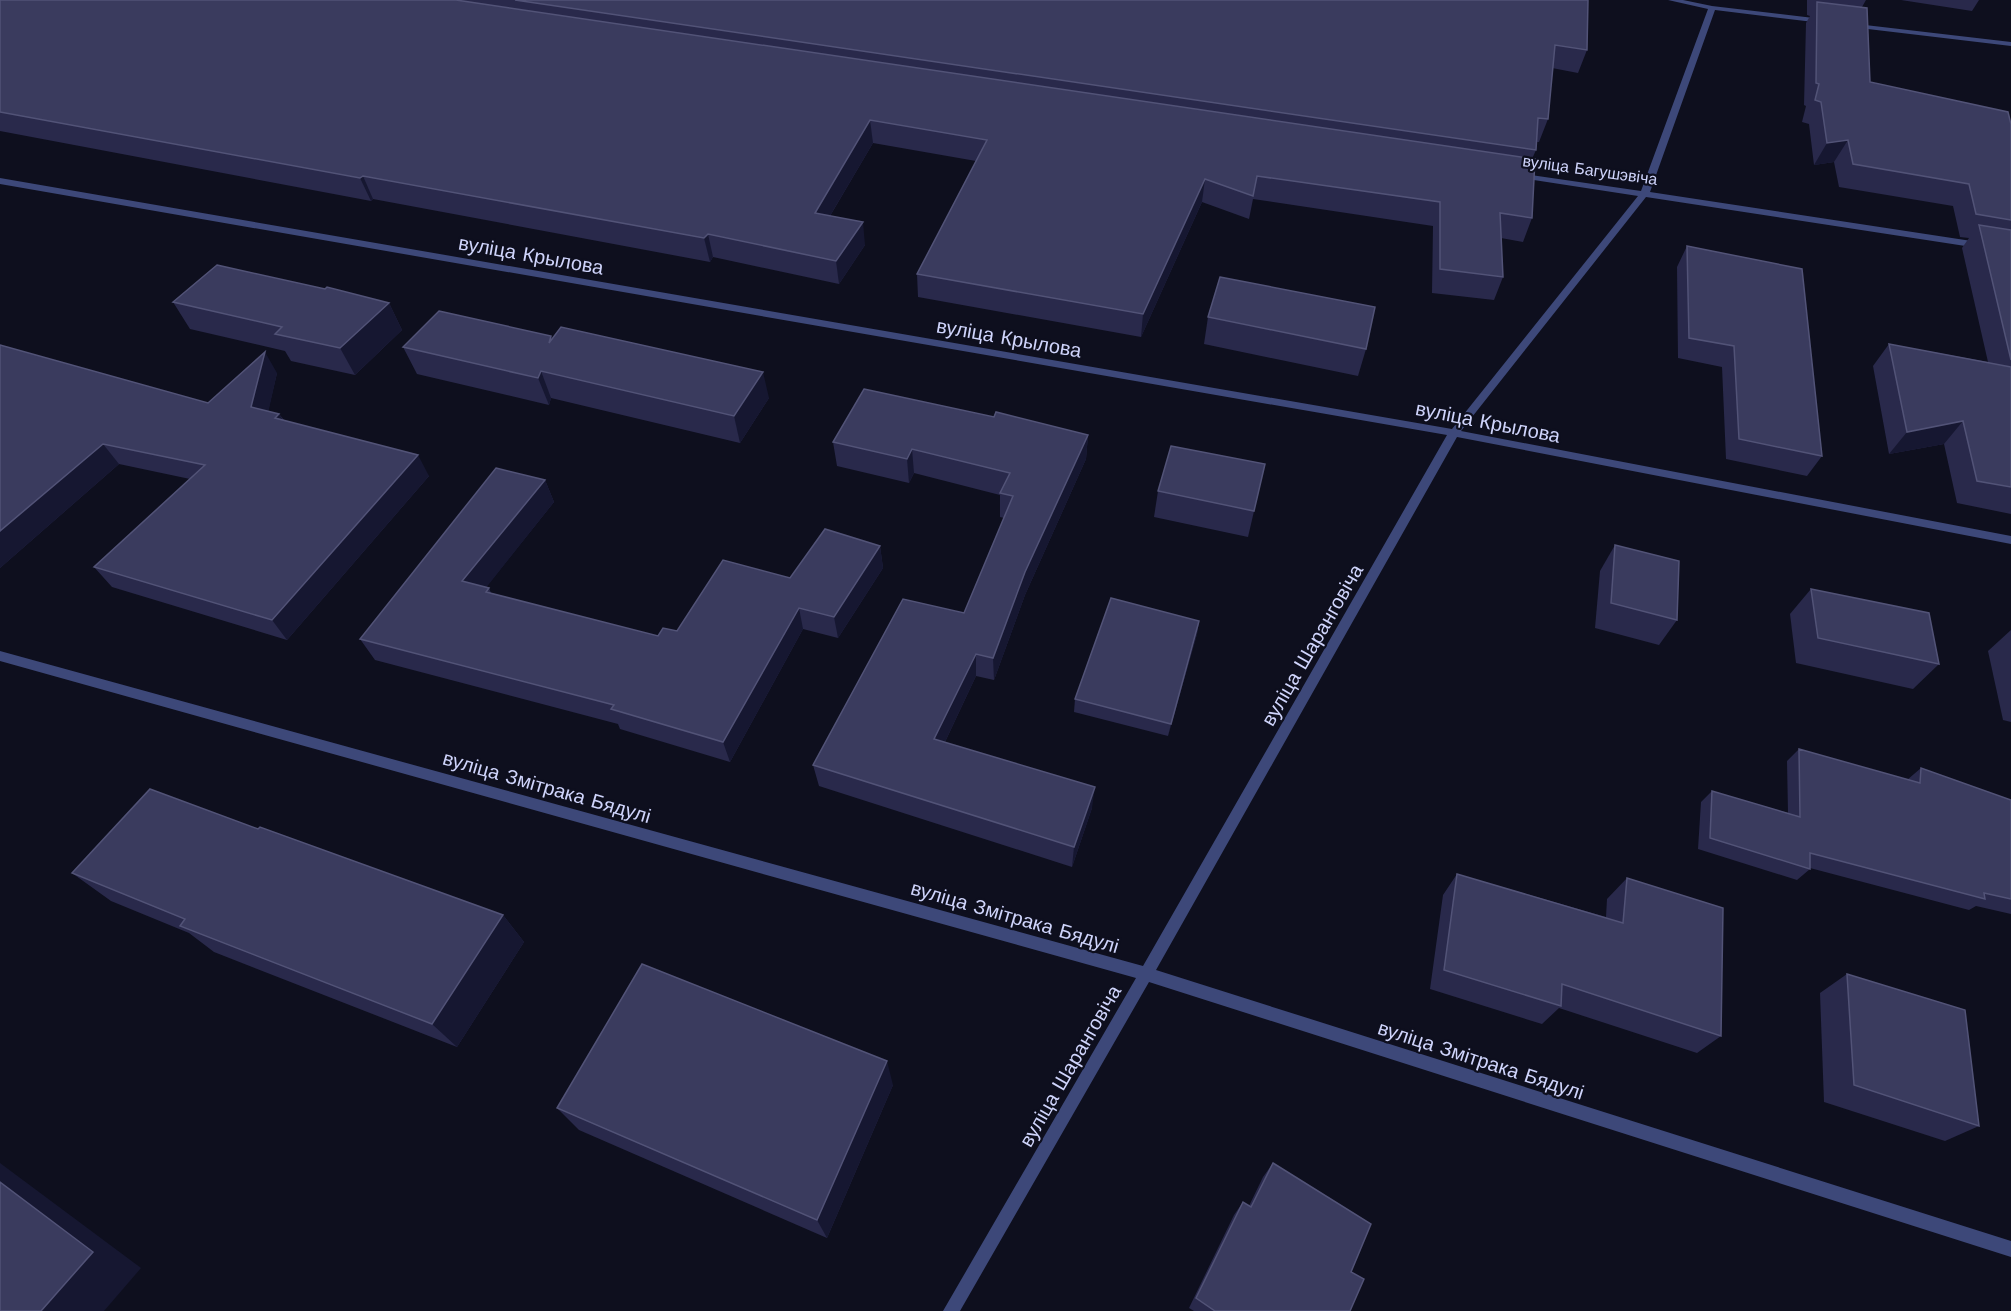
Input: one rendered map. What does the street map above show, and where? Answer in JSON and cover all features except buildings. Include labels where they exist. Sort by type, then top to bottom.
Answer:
[{"type":"street","points":[[1672,0],[1712,8],[1827,22]]},
{"type":"street","name":"вуліца Шаранговіча","points":[[951,1311],[1454,434],[1645,193],[1712,8]]},
{"type":"street","points":[[1838,23],[2011,44]]},
{"type":"street","name":"вуліца Багушэвіча","points":[[1515,174],[2011,250]]},
{"type":"street","name":"вуліца Крылова","points":[[0,181],[1454,434],[2011,540]]},
{"type":"street","name":"вуліца Змітрака Бядулі","points":[[0,656],[1146,974],[2011,1249]]}]
